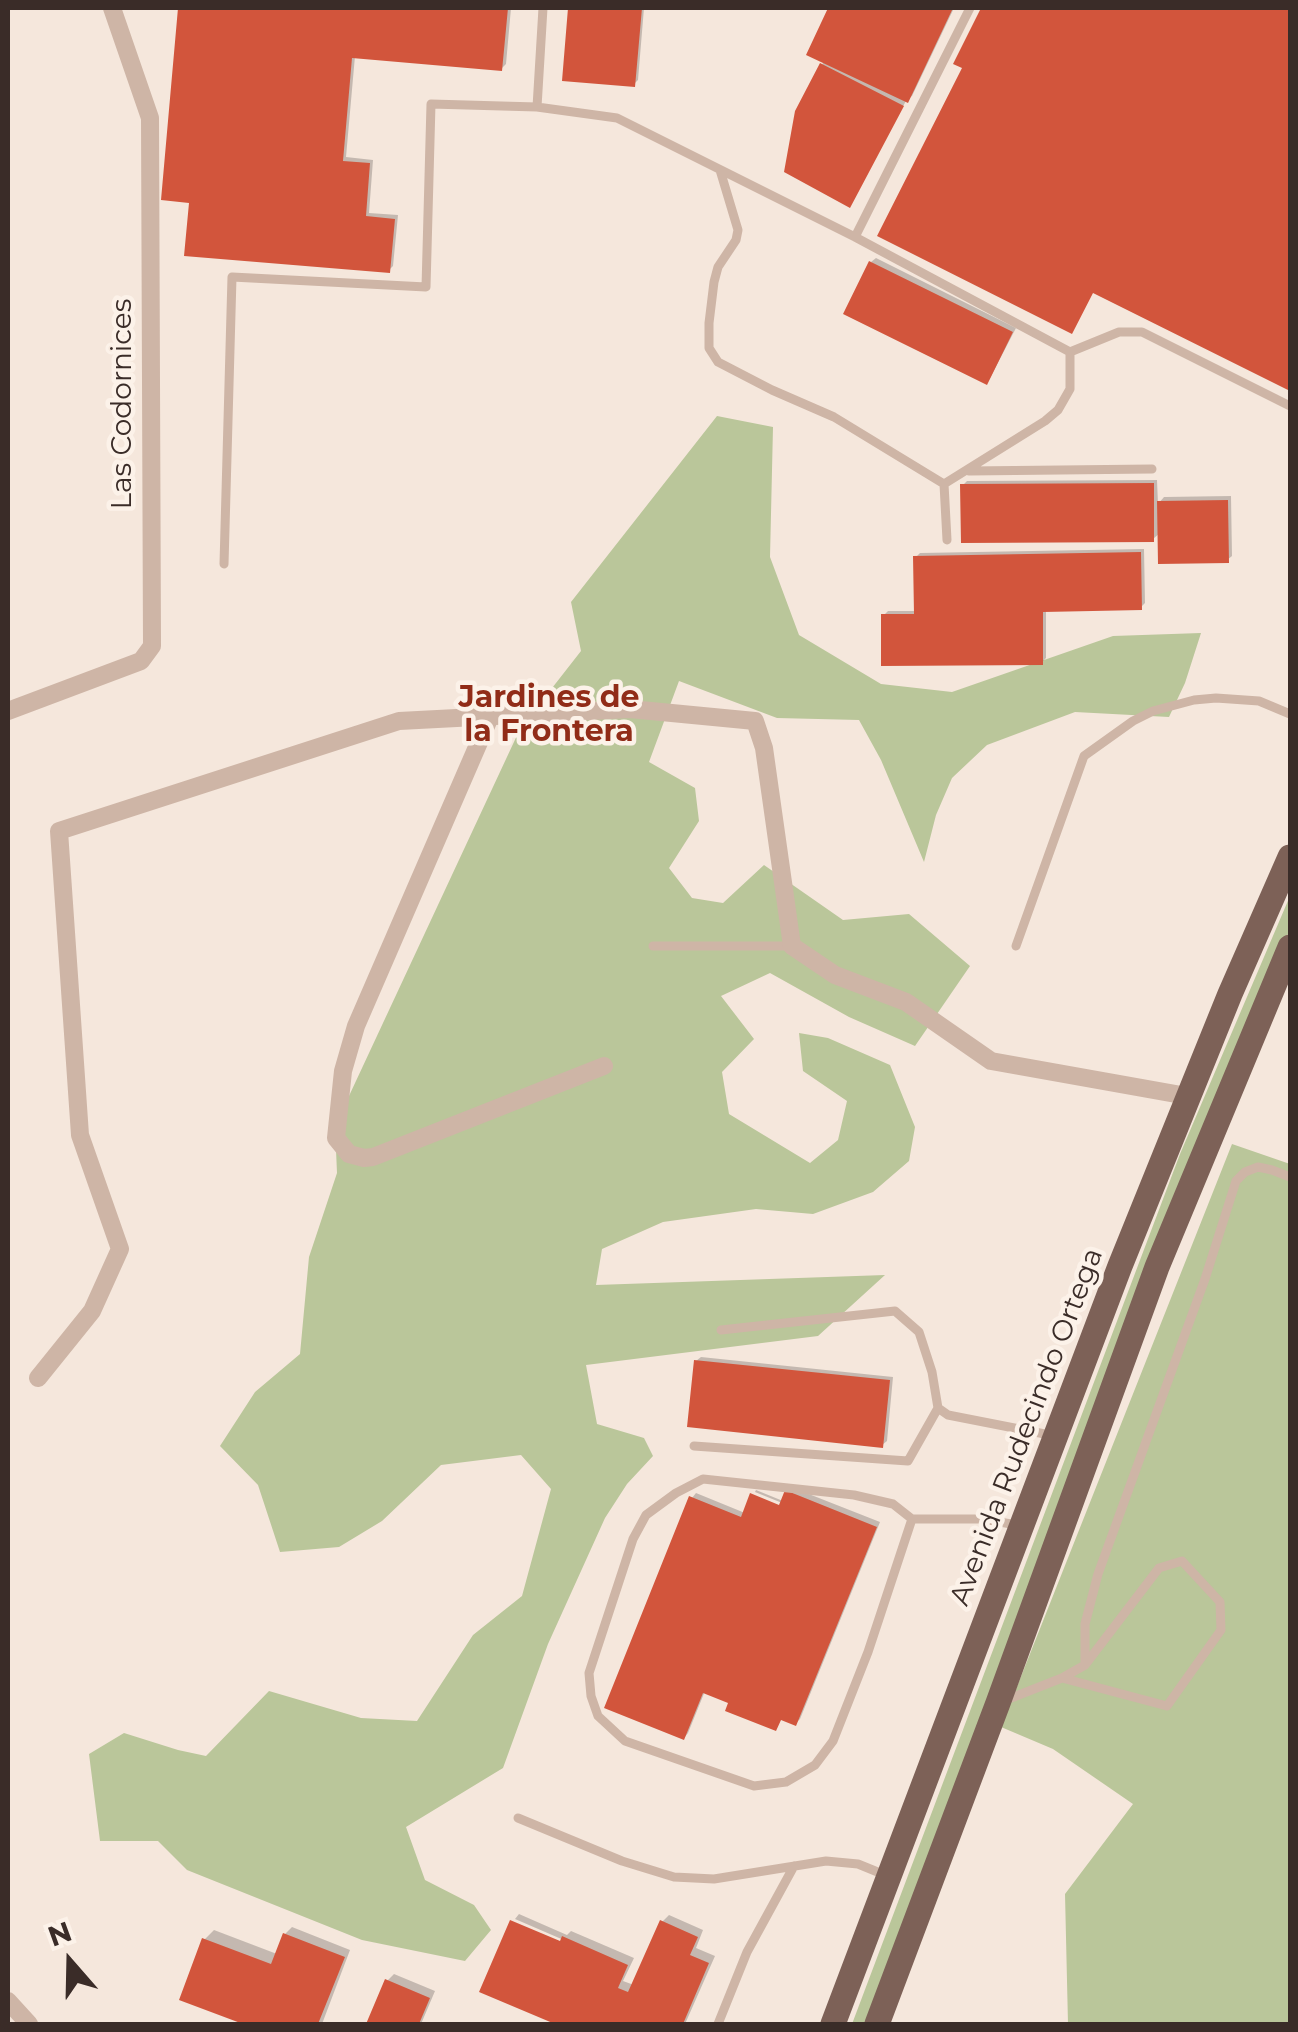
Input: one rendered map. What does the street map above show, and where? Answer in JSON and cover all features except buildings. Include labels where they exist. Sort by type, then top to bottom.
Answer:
[{"type":"main road","name":"Avenida Rudecindo Ortega","points":[[833,2024],[1188,1096],[1290,857]]},
{"type":"main road","points":[[876,2024],[1156,1267],[1284,984],[1290,948]]},
{"type":"street","name":"Las Codornices","points":[[8,712],[142,662],[152,646],[150,118],[112,8]]},
{"type":"street","points":[[38,1378],[92,1311],[120,1249],[80,1135],[60,831],[399,721],[630,709],[754,722],[764,748],[792,946],[835,975],[906,1002],[992,1062],[1188,1096]]},
{"type":"street","points":[[490,716],[356,1026],[339,1093],[336,1138],[350,1154],[373,1157],[604,1066]]},
{"type":"street","points":[[8,2002],[30,2024]]},
{"type":"lane","points":[[537,107],[543,8]]},
{"type":"lane","points":[[855,238],[970,8]]},
{"type":"lane","points":[[224,564],[232,277],[426,287],[431,104],[537,107],[616,118],[1070,352]]},
{"type":"lane","points":[[720,170],[738,230],[714,282],[709,348],[718,362],[834,417],[944,484]]},
{"type":"lane","points":[[1070,352],[1119,332],[1142,332],[1290,406]]},
{"type":"lane","points":[[944,484],[1058,410],[1070,388],[1070,352]]},
{"type":"lane","points":[[966,470],[1152,469]]},
{"type":"lane","points":[[944,484],[947,540]]},
{"type":"lane","points":[[1016,946],[1084,756],[1153,711],[1194,700],[1259,701],[1290,714]]},
{"type":"lane","points":[[653,946],[792,946]]},
{"type":"lane","points":[[1085,1665],[1084,1624],[1098,1574],[1205,1279],[1236,1181],[1258,1167],[1290,1178]]},
{"type":"lane","points":[[694,1446],[908,1460],[938,1408],[920,1332],[894,1310],[721,1330]]},
{"type":"lane","points":[[938,1408],[948,1415],[1055,1436]]},
{"type":"lane","points":[[912,1519],[834,1741],[814,1765],[786,1782],[754,1786],[625,1741],[598,1716],[589,1672],[633,1539],[646,1514],[703,1479],[854,1495],[894,1504],[912,1519],[982,1519],[1021,1526]]},
{"type":"lane","points":[[998,1702],[1085,1665],[1159,1568],[1182,1561],[1220,1602],[1221,1630],[1167,1706],[1062,1678]]},
{"type":"lane","points":[[518,1818],[622,1861],[674,1877],[714,1879],[826,1861],[858,1864],[888,1877]]},
{"type":"lane","points":[[718,2024],[747,1952],[794,1866]]},
{"type":"green space","points":[[717,416],[773,427],[770,557],[799,635],[881,684],[952,692],[1113,636],[1201,633],[1169,717],[1075,712],[987,745],[952,778],[936,815],[924,862],[881,760],[859,720],[777,718],[679,681],[649,762],[695,788],[699,821],[669,868],[692,898],[723,903],[764,865],[843,920],[909,914],[970,966],[915,1046],[849,1017],[770,973],[721,996],[754,1039],[722,1072],[729,1114],[810,1163],[838,1140],[847,1101],[803,1071],[799,1033],[828,1038],[890,1065],[915,1127],[909,1161],[873,1192],[813,1214],[756,1209],[663,1222],[602,1249],[596,1285],[885,1275],[818,1336],[586,1365],[597,1424],[644,1438],[653,1456],[627,1484],[605,1518],[548,1644],[503,1768],[406,1827],[425,1880],[474,1905],[491,1930],[465,1961],[362,1940],[187,1870],[158,1841],[100,1841],[89,1754],[124,1733],[206,1756],[269,1691],[361,1718],[417,1721],[473,1635],[522,1596],[551,1489],[521,1455],[441,1465],[382,1521],[339,1547],[280,1552],[258,1485],[220,1446],[255,1392],[300,1354],[309,1257],[337,1173],[335,1126],[520,729],[581,651],[571,602]]},
{"type":"green space","points":[[1290,896],[1290,929],[1193,1158],[867,2024],[852,2024],[1180,1154]]},
{"type":"green space","points":[[1232,1144],[1290,1164],[1290,2024],[1068,2024],[1065,1894],[1133,1804],[1053,1749],[1001,1727]]},
{"type":"district","name":"Jardines de la Frontera","points":[[549,715]]}]
